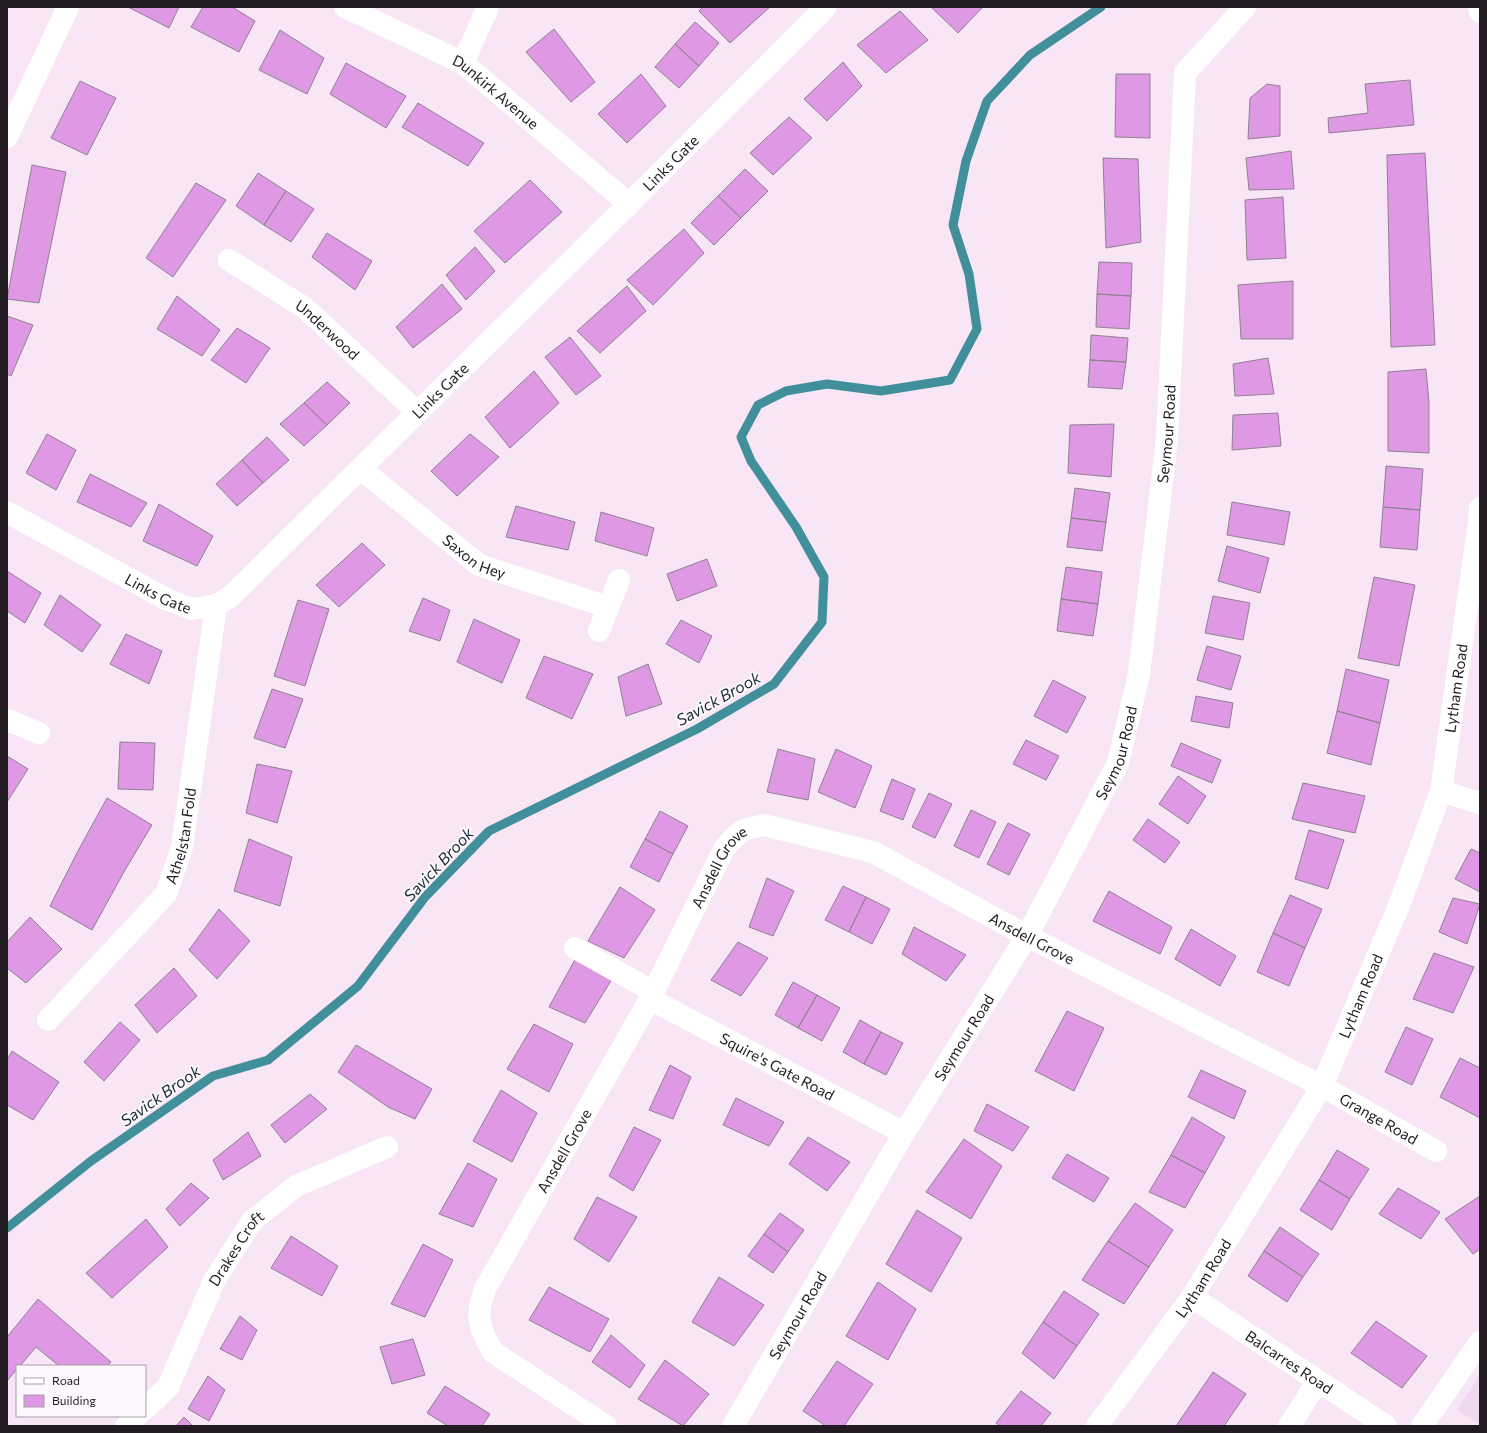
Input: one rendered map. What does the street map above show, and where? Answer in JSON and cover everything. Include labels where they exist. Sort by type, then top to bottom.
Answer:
[{"type":"street","points":[[7,137],[68,7]]},
{"type":"street","name":"Dunkirk Avenue","points":[[345,7],[463,63],[629,204]]},
{"type":"street","points":[[463,63],[488,7]]},
{"type":"street","name":"Links Gate","points":[[7,512],[166,599],[192,610],[216,605],[230,597],[629,204],[826,7]]},
{"type":"street","name":"Seymour Road","points":[[733,1426],[904,1133],[1027,936],[1118,764],[1138,674],[1167,439],[1185,73],[1246,7]]},
{"type":"street","points":[[1479,7],[1480,12]]},
{"type":"street","name":"Underwood","points":[[229,260],[305,308],[418,412]]},
{"type":"street","name":"Saxon Hey","points":[[361,469],[480,565],[608,607]]},
{"type":"street","name":"Lytham Road","points":[[1097,1426],[1192,1297],[1322,1086],[1400,903],[1440,791],[1480,508]]},
{"type":"street","points":[[599,631],[619,580]]},
{"type":"street","name":"Athelstan Fold","points":[[48,1020],[166,894],[182,847],[216,605]]},
{"type":"street","points":[[7,720],[39,733]]},
{"type":"street","points":[[1440,791],[1480,803]]},
{"type":"street","name":"Ansdell Grove","points":[[606,1426],[493,1352],[483,1334],[479,1314],[480,1301],[652,996],[724,849],[736,834],[749,828],[764,825],[873,852],[1027,936],[1322,1086]]},
{"type":"street","name":"Squire's Gate Road","points":[[575,948],[652,996],[904,1133]]},
{"type":"street","name":"Grange Road","points":[[1322,1086],[1436,1151]]},
{"type":"street","name":"Drakes Croft","points":[[146,1408],[168,1387],[214,1281],[252,1221],[296,1186],[387,1147]]},
{"type":"street","name":"Balcarres Road","points":[[1192,1297],[1386,1426]]},
{"type":"street","points":[[1422,1426],[1480,1342]]},
{"type":"street","points":[[1289,1426],[1318,1381]]},
{"type":"street","points":[[126,1426],[136,1417]]},
{"type":"shaded area","points":[[1480,1375],[1480,1425],[1457,1410]]},
{"type":"building","points":[[128,7],[179,7],[169,28]]},
{"type":"building","points":[[203,7],[232,7],[255,21],[239,52],[191,27]]},
{"type":"building","points":[[703,7],[770,7],[730,43],[699,11]]},
{"type":"building","points":[[931,7],[983,7],[958,33]]},
{"type":"building","points":[[900,11],[928,40],[886,73],[857,45]]},
{"type":"building","points":[[695,22],[719,43],[699,66],[675,44]]},
{"type":"building","points":[[554,29],[595,82],[571,102],[526,52]]},
{"type":"building","points":[[280,30],[324,58],[307,94],[259,70]]},
{"type":"building","points":[[675,44],[699,66],[679,88],[655,67]]},
{"type":"building","points":[[843,62],[862,86],[827,121],[804,99]]},
{"type":"building","points":[[346,63],[406,96],[386,128],[330,94]]},
{"type":"building","points":[[641,74],[666,106],[627,143],[598,114]]},
{"type":"building","points":[[1116,74],[1150,74],[1150,138],[1115,137]]},
{"type":"building","points":[[1410,80],[1414,125],[1329,133],[1328,118],[1368,113],[1365,84]]},
{"type":"building","points":[[80,81],[116,98],[87,155],[51,138]]},
{"type":"building","points":[[1267,84],[1280,86],[1280,136],[1248,139],[1250,98]]},
{"type":"building","points":[[418,103],[484,143],[468,166],[402,127]]},
{"type":"building","points":[[789,117],[812,138],[773,175],[750,153]]},
{"type":"building","points":[[1291,151],[1294,189],[1249,190],[1246,158]]},
{"type":"building","points":[[1425,153],[1435,345],[1391,347],[1387,155]]},
{"type":"building","points":[[1103,158],[1138,159],[1141,242],[1106,248]]},
{"type":"building","points":[[32,165],[66,172],[39,303],[7,299]]},
{"type":"building","points":[[745,169],[768,191],[741,218],[718,196]]},
{"type":"building","points":[[258,173],[286,191],[264,225],[236,206]]},
{"type":"building","points":[[530,180],[562,212],[505,263],[474,231]]},
{"type":"building","points":[[196,183],[226,200],[173,277],[146,258]]},
{"type":"building","points":[[286,191],[314,209],[291,242],[264,225]]},
{"type":"building","points":[[718,196],[741,218],[714,245],[691,223]]},
{"type":"building","points":[[1283,197],[1286,258],[1247,260],[1245,200]]},
{"type":"building","points":[[684,229],[704,253],[653,305],[627,280]]},
{"type":"building","points":[[327,233],[372,261],[355,290],[312,257]]},
{"type":"building","points":[[475,247],[495,271],[466,300],[446,275]]},
{"type":"building","points":[[1099,262],[1132,263],[1131,296],[1097,294]]},
{"type":"building","points":[[1293,281],[1293,339],[1241,339],[1238,285]]},
{"type":"building","points":[[442,284],[462,309],[413,348],[396,327]]},
{"type":"building","points":[[627,286],[646,311],[600,353],[577,331]]},
{"type":"building","points":[[1097,294],[1131,296],[1129,329],[1096,327]]},
{"type":"building","points":[[177,296],[220,330],[202,356],[157,329]]},
{"type":"building","points":[[7,316],[33,325],[11,376],[7,374]]},
{"type":"building","points":[[237,328],[270,348],[246,383],[211,360]]},
{"type":"building","points":[[1091,335],[1128,338],[1126,362],[1090,360]]},
{"type":"building","points":[[570,337],[601,376],[576,395],[545,357]]},
{"type":"building","points":[[1268,358],[1274,394],[1235,396],[1233,364]]},
{"type":"building","points":[[1090,360],[1126,362],[1122,389],[1088,387]]},
{"type":"building","points":[[1426,369],[1429,402],[1429,453],[1388,451],[1388,372]]},
{"type":"building","points":[[534,371],[559,403],[510,448],[485,417]]},
{"type":"building","points":[[327,382],[350,403],[327,425],[304,403]]},
{"type":"building","points":[[304,403],[327,425],[304,446],[280,424]]},
{"type":"building","points":[[1278,413],[1281,446],[1232,450],[1233,415]]},
{"type":"building","points":[[1114,424],[1111,477],[1068,473],[1070,425]]},
{"type":"building","points":[[47,434],[76,450],[56,490],[26,473]]},
{"type":"building","points":[[470,434],[499,457],[457,496],[431,471]]},
{"type":"building","points":[[267,437],[289,460],[263,483],[242,460]]},
{"type":"building","points":[[242,460],[263,483],[237,506],[216,484]]},
{"type":"building","points":[[1386,466],[1423,469],[1420,510],[1383,507]]},
{"type":"building","points":[[90,474],[147,503],[131,527],[77,502]]},
{"type":"building","points":[[1075,488],[1110,493],[1106,522],[1071,518]]},
{"type":"building","points":[[1232,502],[1290,512],[1284,545],[1227,535]]},
{"type":"building","points":[[159,504],[213,536],[197,566],[143,541]]},
{"type":"building","points":[[516,506],[575,522],[568,550],[506,537]]},
{"type":"building","points":[[1383,507],[1420,510],[1417,550],[1380,547]]},
{"type":"building","points":[[601,512],[654,528],[647,556],[595,541]]},
{"type":"building","points":[[1071,518],[1106,522],[1102,551],[1067,547]]},
{"type":"building","points":[[362,543],[385,565],[339,607],[316,585]]},
{"type":"building","points":[[1227,546],[1269,558],[1260,593],[1218,581]]},
{"type":"building","points":[[707,559],[717,586],[677,601],[667,574]]},
{"type":"building","points":[[1066,567],[1102,572],[1098,604],[1061,599]]},
{"type":"building","points":[[7,571],[41,593],[25,623],[7,611]]},
{"type":"building","points":[[1374,577],[1415,585],[1399,666],[1358,658]]},
{"type":"building","points":[[60,595],[101,625],[82,652],[44,625]]},
{"type":"building","points":[[1213,596],[1250,603],[1243,640],[1205,633]]},
{"type":"building","points":[[423,598],[450,610],[440,641],[409,631]]},
{"type":"building","points":[[1061,599],[1098,604],[1093,636],[1057,631]]},
{"type":"building","points":[[298,600],[329,609],[305,686],[274,676]]},
{"type":"building","points":[[474,619],[520,640],[502,683],[457,662]]},
{"type":"building","points":[[681,620],[712,636],[699,663],[666,644]]},
{"type":"building","points":[[126,634],[162,651],[149,684],[110,664]]},
{"type":"building","points":[[1207,646],[1241,656],[1231,690],[1197,680]]},
{"type":"building","points":[[544,656],[593,674],[572,719],[526,698]]},
{"type":"building","points":[[648,664],[662,704],[626,716],[618,677]]},
{"type":"building","points":[[1346,669],[1389,680],[1380,723],[1337,711]]},
{"type":"building","points":[[1053,680],[1086,697],[1067,733],[1034,716]]},
{"type":"building","points":[[272,689],[303,699],[285,748],[254,738]]},
{"type":"building","points":[[1196,696],[1233,703],[1229,728],[1191,721]]},
{"type":"building","points":[[1337,711],[1380,723],[1371,765],[1327,753]]},
{"type":"building","points":[[1026,740],[1059,756],[1046,780],[1013,764]]},
{"type":"building","points":[[120,742],[155,743],[153,790],[118,789]]},
{"type":"building","points":[[1181,743],[1221,760],[1212,783],[1171,766]]},
{"type":"building","points":[[778,749],[815,759],[808,800],[767,792]]},
{"type":"building","points":[[836,749],[872,766],[855,808],[818,792]]},
{"type":"building","points":[[7,756],[28,769],[7,802]]},
{"type":"building","points":[[257,764],[292,771],[277,823],[246,813]]},
{"type":"building","points":[[1178,776],[1206,796],[1188,824],[1159,804]]},
{"type":"building","points":[[892,779],[915,789],[903,820],[880,811]]},
{"type":"building","points":[[1303,783],[1365,796],[1355,833],[1292,819]]},
{"type":"building","points":[[929,793],[952,804],[935,838],[912,827]]},
{"type":"building","points":[[107,798],[152,825],[92,930],[50,906]]},
{"type":"building","points":[[971,810],[996,822],[979,858],[954,846]]},
{"type":"building","points":[[660,811],[688,826],[673,854],[645,839]]},
{"type":"building","points":[[1148,819],[1180,842],[1165,863],[1133,840]]},
{"type":"building","points":[[1008,823],[1030,834],[1009,875],[987,864]]},
{"type":"building","points":[[1309,830],[1344,840],[1328,889],[1295,879]]},
{"type":"building","points":[[249,839],[292,857],[280,906],[234,891]]},
{"type":"building","points":[[645,839],[673,854],[659,882],[630,867]]},
{"type":"building","points":[[1471,849],[1480,853],[1480,892],[1455,879]]},
{"type":"building","points":[[767,878],[794,891],[773,936],[749,927]]},
{"type":"building","points":[[843,886],[866,897],[849,932],[825,920]]},
{"type":"building","points":[[620,887],[655,910],[624,958],[588,941]]},
{"type":"building","points":[[1109,891],[1172,927],[1160,954],[1093,921]]},
{"type":"building","points":[[1290,895],[1322,909],[1305,948],[1273,933]]},
{"type":"building","points":[[866,897],[890,909],[872,944],[849,932]]},
{"type":"building","points":[[1453,898],[1480,904],[1467,944],[1439,932]]},
{"type":"building","points":[[219,909],[250,941],[217,979],[189,950]]},
{"type":"building","points":[[30,917],[62,949],[26,983],[7,968],[7,942]]},
{"type":"building","points":[[914,927],[966,955],[946,981],[902,954]]},
{"type":"building","points":[[1191,929],[1236,956],[1220,986],[1175,959]]},
{"type":"building","points":[[1273,933],[1305,948],[1289,986],[1257,972]]},
{"type":"building","points":[[738,942],[768,958],[741,996],[711,980]]},
{"type":"building","points":[[1434,953],[1474,967],[1453,1013],[1413,999]]},
{"type":"building","points":[[577,956],[612,979],[585,1023],[549,1007]]},
{"type":"building","points":[[174,968],[197,996],[157,1033],[135,1005]]},
{"type":"building","points":[[793,982],[817,995],[798,1028],[775,1015]]},
{"type":"building","points":[[817,995],[840,1008],[822,1041],[798,1028]]},
{"type":"building","points":[[1067,1011],[1104,1028],[1074,1091],[1035,1071]]},
{"type":"building","points":[[860,1020],[881,1032],[864,1064],[843,1052]]},
{"type":"building","points":[[120,1022],[140,1040],[104,1081],[84,1062]]},
{"type":"building","points":[[534,1024],[573,1044],[549,1092],[507,1069]]},
{"type":"building","points":[[1406,1027],[1433,1039],[1412,1085],[1385,1072]]},
{"type":"building","points":[[881,1032],[903,1043],[886,1075],[864,1064]]},
{"type":"building","points":[[356,1045],[432,1089],[415,1119],[388,1107],[338,1072]]},
{"type":"building","points":[[12,1051],[59,1082],[33,1120],[7,1105],[7,1060]]},
{"type":"building","points":[[1460,1058],[1480,1068],[1480,1118],[1440,1097]]},
{"type":"building","points":[[670,1065],[691,1077],[673,1119],[649,1110]]},
{"type":"building","points":[[1201,1070],[1246,1091],[1234,1119],[1188,1097]]},
{"type":"building","points":[[501,1090],[537,1113],[512,1162],[473,1141]]},
{"type":"building","points":[[310,1094],[327,1109],[285,1143],[271,1125]]},
{"type":"building","points":[[736,1098],[784,1122],[769,1146],[723,1125]]},
{"type":"building","points":[[987,1104],[1029,1127],[1013,1151],[974,1131]]},
{"type":"building","points":[[1192,1117],[1225,1137],[1205,1173],[1171,1155]]},
{"type":"building","points":[[634,1127],[661,1140],[633,1191],[609,1176]]},
{"type":"building","points":[[248,1132],[261,1156],[223,1180],[213,1160]]},
{"type":"building","points":[[808,1137],[850,1162],[827,1191],[789,1164]]},
{"type":"building","points":[[964,1139],[1002,1166],[971,1219],[926,1192]]},
{"type":"building","points":[[1337,1150],[1369,1169],[1350,1199],[1319,1180]]},
{"type":"building","points":[[1067,1154],[1109,1178],[1094,1202],[1052,1178]]},
{"type":"building","points":[[1171,1155],[1205,1173],[1185,1208],[1149,1192]]},
{"type":"building","points":[[468,1163],[497,1179],[473,1227],[439,1214]]},
{"type":"building","points":[[1319,1180],[1350,1199],[1332,1230],[1300,1210]]},
{"type":"building","points":[[191,1183],[209,1198],[180,1226],[166,1209]]},
{"type":"building","points":[[1398,1188],[1440,1212],[1421,1239],[1379,1214]]},
{"type":"building","points":[[1480,1196],[1480,1249],[1473,1254],[1445,1219]]},
{"type":"building","points":[[597,1197],[637,1217],[609,1262],[574,1239]]},
{"type":"building","points":[[1135,1203],[1173,1230],[1149,1267],[1108,1241]]},
{"type":"building","points":[[917,1210],[962,1238],[931,1292],[886,1264]]},
{"type":"building","points":[[780,1213],[804,1230],[788,1252],[764,1234]]},
{"type":"building","points":[[146,1219],[168,1247],[112,1298],[86,1273]]},
{"type":"building","points":[[1280,1227],[1319,1254],[1303,1277],[1264,1251]]},
{"type":"building","points":[[764,1234],[788,1252],[773,1273],[748,1256]]},
{"type":"building","points":[[291,1236],[338,1266],[322,1296],[271,1268]]},
{"type":"building","points":[[1108,1241],[1149,1267],[1124,1304],[1082,1280]]},
{"type":"building","points":[[423,1244],[453,1260],[425,1317],[391,1304]]},
{"type":"building","points":[[1264,1251],[1303,1277],[1287,1302],[1248,1276]]},
{"type":"building","points":[[719,1277],[764,1305],[734,1346],[692,1322]]},
{"type":"building","points":[[878,1282],[916,1309],[888,1360],[846,1336]]},
{"type":"building","points":[[549,1287],[609,1319],[590,1352],[529,1320]]},
{"type":"building","points":[[1064,1291],[1099,1314],[1077,1346],[1043,1322]]},
{"type":"building","points":[[38,1299],[111,1362],[108,1365],[58,1365],[36,1347],[21,1365],[16,1365],[16,1370],[7,1381],[7,1337]]},
{"type":"building","points":[[240,1316],[257,1330],[242,1360],[220,1349]]},
{"type":"building","points":[[1376,1321],[1427,1356],[1402,1388],[1351,1353]]},
{"type":"building","points":[[1043,1322],[1077,1346],[1054,1379],[1022,1353]]},
{"type":"building","points":[[611,1335],[645,1365],[630,1388],[592,1362]]},
{"type":"building","points":[[413,1339],[425,1375],[392,1384],[380,1347]]},
{"type":"building","points":[[665,1360],[709,1394],[683,1426],[638,1399]]},
{"type":"building","points":[[837,1361],[873,1384],[844,1426],[826,1426],[803,1411]]},
{"type":"building","points":[[1213,1372],[1246,1394],[1224,1426],[1176,1426]]},
{"type":"building","points":[[208,1376],[225,1390],[209,1421],[188,1409]]},
{"type":"building","points":[[445,1386],[490,1414],[482,1426],[448,1426],[427,1413]]},
{"type":"building","points":[[1021,1391],[1051,1413],[1041,1426],[1000,1426],[996,1423]]},
{"type":"building","points":[[184,1417],[193,1426],[176,1426]]},
{"type":"waterway","name":"Savick Brook","points":[[7,1228],[91,1161],[213,1076],[268,1060],[358,986],[425,897],[489,831],[697,729],[774,684],[822,622],[824,577],[796,527],[751,461],[741,437],[758,405],[786,391],[827,384],[881,391],[950,380],[977,329],[969,274],[953,225],[966,161],[987,101],[1030,55],[1101,7]]}]
